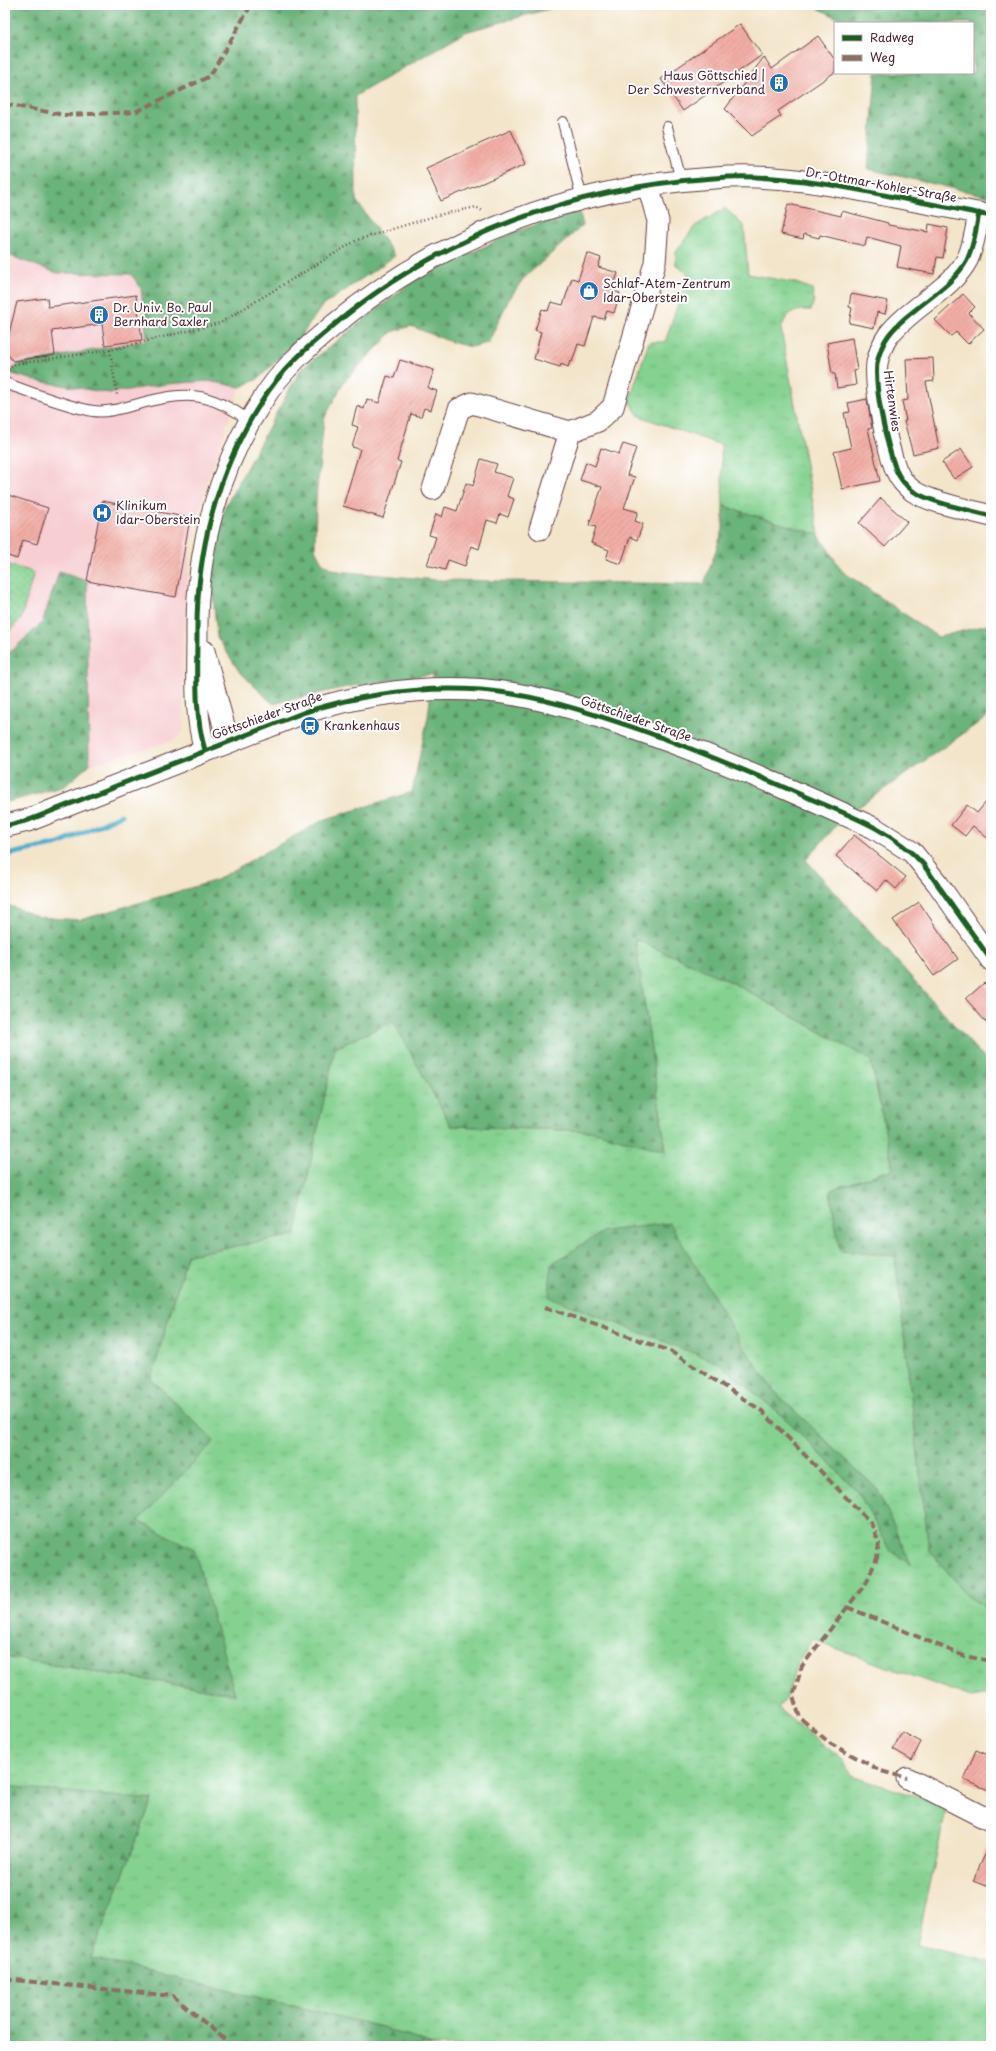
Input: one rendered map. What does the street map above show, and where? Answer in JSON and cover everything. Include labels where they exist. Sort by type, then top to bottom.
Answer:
[{"type":"street","name":"Dr.-Ottmar-Kohler-Straße","points":[[205,750],[198,721],[196,623],[201,566],[211,514],[220,486],[250,421],[263,399],[288,367],[327,330],[364,300],[417,265],[532,212],[599,194],[680,180],[718,177],[794,180],[838,185],[985,215]]},
{"type":"street","points":[[433,489],[459,409],[472,403],[570,432],[598,421],[613,407],[655,264],[658,222],[648,185]]},
{"type":"street","name":"Hirtenwies","points":[[985,215],[966,261],[957,273],[915,308],[888,336],[879,356],[877,377],[891,455],[897,472],[904,484],[924,497],[991,516]]},
{"type":"street","points":[[540,528],[570,432]]},
{"type":"street","name":"Dr.-Ottmar-Kohler-Straße","points":[[196,623],[228,741]]},
{"type":"street","name":"Göttschieder Straße","points":[[5,826],[29,820],[228,741],[338,701],[408,691],[451,689],[483,690],[557,704],[609,719],[747,771],[874,828],[912,852],[938,884],[991,960]]},
{"type":"street","points":[[907,1778],[991,1821]]},
{"type":"lane","points":[[563,122],[582,199]]},
{"type":"lane","points":[[667,127],[680,180]]},
{"type":"lane","points":[[5,383],[92,411],[120,409],[160,398],[190,395],[212,399],[236,411],[250,421]]},
{"type":"path","points":[[5,373],[15,364],[110,350],[220,323],[358,240],[438,215],[476,207],[503,225]]},
{"type":"path","points":[[110,350],[120,409]]},
{"type":"shaded area","name":"Klinikum Idar-Oberstein","points":[[5,254],[57,273],[131,274],[141,288],[147,340],[98,350],[10,373],[38,381],[109,393],[167,384],[208,381],[240,387],[208,480],[190,547],[184,636],[183,732],[175,740],[89,765],[87,581],[59,572],[42,623],[5,657]]},
{"type":"green space","points":[[5,5],[563,5],[465,32],[355,96],[356,200],[395,256],[322,306],[297,342],[258,379],[240,387],[208,381],[167,384],[109,393],[38,381],[9,373],[19,364],[147,340],[141,288],[131,274],[57,273],[5,254]]},
{"type":"green space","points":[[812,5],[991,5],[991,197],[868,169],[876,74],[974,74],[974,22],[845,22]]},
{"type":"green space","points":[[725,208],[744,226],[748,274],[796,283],[812,289],[814,300],[811,310],[800,310],[792,313],[786,318],[781,329],[819,535],[723,506],[721,445],[639,416],[629,401],[649,342],[665,342],[688,274],[676,265],[676,252],[695,226]]},
{"type":"green space","points":[[579,210],[583,225],[523,279],[508,301],[488,343],[471,347],[451,342],[411,326],[392,332],[343,383],[324,419],[316,498],[315,549],[323,564],[337,571],[436,580],[704,584],[723,530],[723,506],[819,535],[842,571],[938,637],[991,624],[991,714],[843,818],[806,860],[991,1066],[991,1611],[969,1597],[929,1550],[895,1256],[840,1251],[830,1190],[893,1169],[871,1060],[731,982],[635,939],[666,1151],[591,1131],[451,1126],[393,1021],[335,1048],[295,1235],[187,1255],[151,1379],[214,1441],[138,1521],[194,1549],[235,1694],[5,1657],[5,904],[39,917],[80,920],[214,881],[323,820],[412,792],[428,717],[433,674],[346,687],[273,704],[239,671],[217,637],[212,584],[225,507],[300,370],[414,280],[515,232]]},
{"type":"green space","points":[[5,564],[34,572],[21,619],[11,629],[5,627]]},
{"type":"green space","points":[[59,572],[87,581],[89,765],[65,786],[5,803],[5,657],[42,623]]},
{"type":"green space","points":[[635,939],[731,982],[871,1060],[893,1169],[830,1190],[840,1251],[895,1256],[929,1550],[969,1597],[991,1611],[991,1694],[971,1697],[826,1645],[813,1638],[797,1664],[787,1696],[778,1708],[844,1761],[851,1776],[947,1806],[917,1945],[991,1962],[991,2046],[435,2046],[386,2028],[90,1958],[152,1800],[5,1790],[5,1657],[235,1694],[137,1521],[214,1441],[151,1379],[187,1255],[295,1235],[335,1048],[394,1021],[451,1126],[591,1131],[666,1151]],"holes":[[[743,1346],[775,1392],[878,1490],[890,1550],[858,1492],[788,1421],[719,1363]]]},
{"type":"green space","points":[[670,1223],[743,1346],[775,1392],[878,1490],[911,1565],[890,1550],[858,1492],[788,1421],[719,1363],[549,1297],[551,1264],[604,1231]]},
{"type":"green space","points":[[5,1786],[152,1800],[91,1958],[386,2028],[435,2046],[5,2046]]},
{"type":"building","points":[[740,24],[762,55],[683,111],[661,79]]},
{"type":"building","points":[[818,36],[834,59],[834,73],[778,111],[781,116],[752,136],[725,109],[764,57],[772,69]]},
{"type":"building","points":[[511,130],[526,164],[441,201],[426,168]]},
{"type":"building","points":[[788,204],[841,216],[842,211],[888,223],[888,225],[928,232],[929,224],[948,228],[943,258],[937,257],[934,274],[897,267],[901,246],[867,237],[865,246],[820,235],[819,238],[804,234],[803,239],[781,234]]},
{"type":"building","points":[[587,253],[601,258],[598,267],[618,273],[612,291],[620,293],[614,313],[607,311],[604,319],[594,317],[585,346],[578,344],[572,362],[570,361],[568,367],[561,364],[560,367],[534,359],[541,332],[535,330],[542,309],[548,311],[551,302],[563,305],[572,278],[578,280]]},
{"type":"building","points":[[851,294],[888,301],[885,314],[877,312],[874,328],[849,323],[852,308],[849,307]]},
{"type":"building","points":[[963,294],[975,307],[969,313],[984,329],[968,344],[956,332],[951,336],[935,320]]},
{"type":"building","points":[[136,295],[142,340],[105,345],[102,324],[52,331],[55,355],[13,361],[5,351],[5,336],[8,337],[17,302],[47,298],[48,307]]},
{"type":"building","points":[[852,338],[857,370],[854,371],[856,385],[837,388],[835,374],[832,374],[827,343]]},
{"type":"building","points":[[933,358],[934,381],[926,382],[939,448],[913,454],[904,421],[906,421],[902,401],[908,400],[906,359]]},
{"type":"building","points":[[400,360],[434,370],[428,388],[437,391],[431,410],[424,408],[421,417],[411,414],[397,461],[401,462],[383,518],[343,506],[360,449],[352,447],[358,427],[352,425],[357,406],[364,409],[367,399],[379,403],[387,376],[394,378]]},
{"type":"building","points":[[867,399],[872,428],[868,429],[880,481],[842,489],[834,452],[851,448],[844,413],[850,412],[848,403]]},
{"type":"building","points":[[623,444],[636,448],[627,475],[635,477],[624,508],[638,512],[635,521],[643,524],[637,540],[630,537],[621,564],[606,559],[609,550],[591,543],[596,527],[589,525],[602,487],[580,480],[586,462],[595,466],[601,448],[619,454]]},
{"type":"building","points":[[961,449],[973,467],[954,479],[942,462]]},
{"type":"building","points":[[481,459],[497,464],[494,472],[513,478],[507,496],[514,499],[508,517],[500,514],[497,523],[487,520],[479,549],[471,546],[465,566],[448,560],[445,570],[427,565],[436,537],[429,535],[436,514],[442,517],[445,507],[457,511],[466,483],[473,486]]},
{"type":"building","points":[[5,494],[48,508],[37,544],[23,540],[17,559],[5,555]]},
{"type":"building","points":[[881,498],[907,522],[885,547],[859,523]]},
{"type":"building","name":"Klinikum Idar-Oberstein","points":[[102,501],[190,518],[176,597],[87,581]]},
{"type":"building","points":[[991,796],[991,841],[973,826],[965,836],[951,825],[967,805],[977,813]]},
{"type":"building","points":[[854,835],[906,877],[896,889],[886,880],[877,891],[836,856]]},
{"type":"building","points":[[919,902],[958,959],[934,976],[893,920]]},
{"type":"building","points":[[984,983],[991,991],[991,1028],[966,999]]},
{"type":"building","points":[[902,1732],[921,1742],[912,1760],[893,1749]]},
{"type":"building","points":[[976,1750],[991,1756],[991,1791],[964,1780]]},
{"type":"building","points":[[991,1841],[991,1888],[973,1881]]},
{"type":"waterway","points":[[5,855],[59,844],[121,815]]},
{"type":"marked path","points":[[5,104],[64,115],[135,112],[210,76],[251,5]]},
{"type":"marked path","points":[[545,1307],[670,1351],[762,1411],[871,1523],[879,1543],[877,1558],[866,1583],[802,1666],[793,1696],[800,1718],[831,1744],[881,1771],[907,1778]]},
{"type":"marked path","points":[[847,1607],[964,1656],[991,1661]]},
{"type":"marked path","points":[[5,1979],[173,1996],[229,2043],[240,2046]]},
{"type":"cycle path","points":[[205,750],[199,722],[197,693],[198,604],[200,573],[205,543],[221,484],[246,428],[269,390],[277,380],[314,342],[375,293],[419,265],[465,241],[512,221],[561,205],[611,192],[662,183],[737,177],[759,177],[804,181],[849,188],[991,216]]},
{"type":"cycle path","points":[[979,213],[973,243],[967,260],[960,270],[941,289],[907,316],[888,336],[883,345],[877,363],[877,387],[889,447],[896,470],[903,482],[913,491],[930,499],[991,516]]},
{"type":"cycle path","points":[[5,826],[29,820],[305,712],[348,700],[414,690],[459,689],[501,692],[559,704],[597,715],[655,735],[755,775],[880,830],[910,851],[923,864],[991,960]]},
{"type":"place","name":"Haus Göttschied | Der Schwesternverband","points":[[779,83]]},
{"type":"place","name":"Schlaf-Atem-Zentrum Idar-Oberstein","points":[[589,291]]},
{"type":"place","name":"Dr. Univ. Bo. Paul Bernhard Saxler","points":[[99,315]]},
{"type":"place","name":"Klinikum Idar-Oberstein","points":[[102,513]]},
{"type":"place","name":"Krankenhaus","points":[[310,726]]}]
